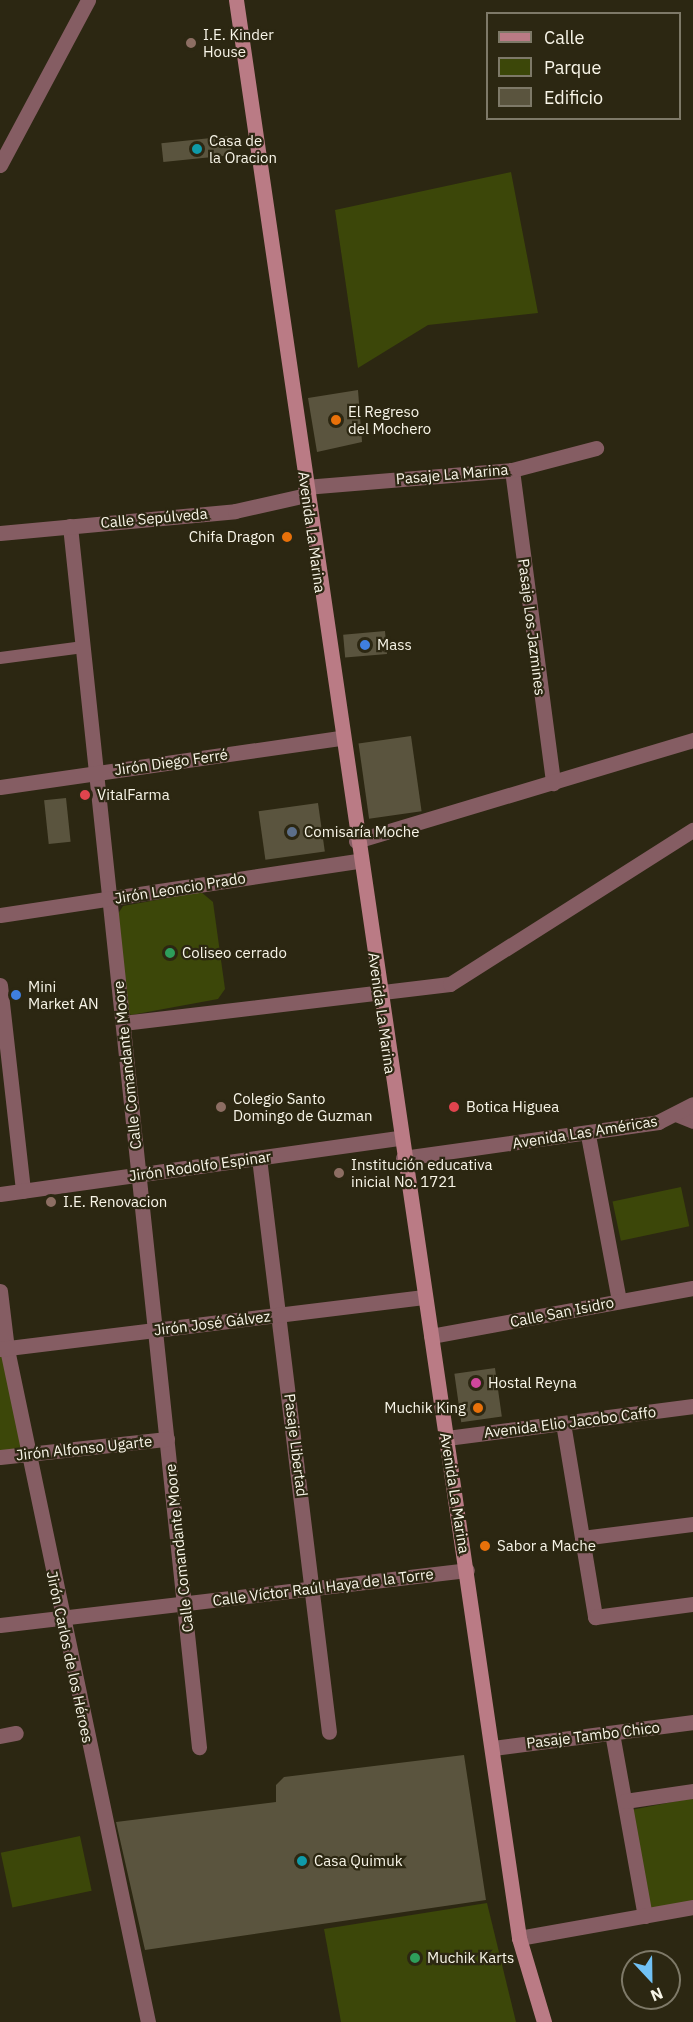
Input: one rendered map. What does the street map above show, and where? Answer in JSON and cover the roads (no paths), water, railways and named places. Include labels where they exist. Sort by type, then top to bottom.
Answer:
[{"type":"main road","name":"Avenida La Marina","points":[[236,0],[356,841],[467,1570],[519,1938],[544,2022]]},
{"type":"street","points":[[0,165],[88,0]]},
{"type":"street","name":"Pasaje La Marina","points":[[306,491],[512,470],[596,448]]},
{"type":"street","name":"Pasaje Los Jazmines","points":[[512,470],[553,783]]},
{"type":"street","name":"Calle Sepúlveda","points":[[0,533],[235,511],[306,491]]},
{"type":"street","name":"Calle Comandante Moore","points":[[70,526],[155,1330],[187,1603],[199,1748]]},
{"type":"street","points":[[0,658],[83,647]]},
{"type":"street","name":"Jirón Diego Ferré","points":[[0,787],[341,738]]},
{"type":"street","points":[[356,841],[693,740]]},
{"type":"street","points":[[123,1023],[378,989],[450,984],[693,830]]},
{"type":"street","name":"Jirón Leoncio Prado","points":[[0,915],[359,861]]},
{"type":"street","points":[[0,985],[23,1191]]},
{"type":"street","name":"Avenida Las Américas","points":[[403,1158],[588,1135],[658,1122],[693,1104]]},
{"type":"street","points":[[676,1114],[693,1121]]},
{"type":"street","points":[[588,1135],[619,1301]]},
{"type":"street","name":"Jirón Rodolfo Espinar","points":[[0,1194],[400,1138]]},
{"type":"street","name":"Pasaje Libertad","points":[[259,1158],[280,1314],[329,1732]]},
{"type":"street","name":"Calle San Isidro","points":[[431,1336],[693,1288]]},
{"type":"street","name":"Jirón Carlos de los Héroes","points":[[0,1291],[3,1349],[29,1454],[148,2022]]},
{"type":"street","name":"Jirón José Gálvez","points":[[3,1349],[424,1297]]},
{"type":"street","name":"Avenida Elio Jacobo Caffo","points":[[447,1438],[693,1406]]},
{"type":"street","points":[[563,1423],[595,1617],[693,1604]]},
{"type":"street","name":"Jirón Alfonso Ugarte","points":[[0,1457],[167,1439]]},
{"type":"street","points":[[582,1538],[693,1524]]},
{"type":"street","name":"Calle Víctor Raúl Haya de la Torre","points":[[0,1624],[467,1570]]},
{"type":"street","name":"Pasaje Tambo Chico","points":[[493,1748],[693,1722]]},
{"type":"street","points":[[0,1736],[16,1733]]},
{"type":"street","points":[[612,1733],[645,1916]]},
{"type":"street","points":[[625,1801],[693,1791]]},
{"type":"street","points":[[519,1938],[693,1907]]},
{"type":"place","name":"I.E. Kinder House","points":[[191,43]]},
{"type":"place","name":"Casa de la Oracion","points":[[197,149]]},
{"type":"place","name":"El Regreso del Mochero","points":[[336,420]]},
{"type":"place","name":"Chifa Dragon","points":[[287,537]]},
{"type":"place","name":"Mass","points":[[365,645]]},
{"type":"place","name":"VitalFarma","points":[[85,795]]},
{"type":"place","name":"Comisaría Moche","points":[[292,832]]},
{"type":"place","name":"Coliseo cerrado","points":[[170,953]]},
{"type":"place","name":"Mini Market AN","points":[[16,995]]},
{"type":"place","name":"Colegio Santo Domingo de Guzman","points":[[221,1107]]},
{"type":"place","name":"Botica Higuea","points":[[454,1107]]},
{"type":"place","name":"Institución educativa inicial No. 1721","points":[[339,1173]]},
{"type":"place","name":"I.E. Renovacion","points":[[51,1202]]},
{"type":"place","name":"Hostal Reyna","points":[[476,1383]]},
{"type":"place","name":"Muchik King","points":[[478,1408]]},
{"type":"place","name":"Sabor a Mache","points":[[485,1546]]},
{"type":"place","name":"Casa Quimuk","points":[[302,1861]]},
{"type":"place","name":"Muchik Karts","points":[[415,1958]]}]
